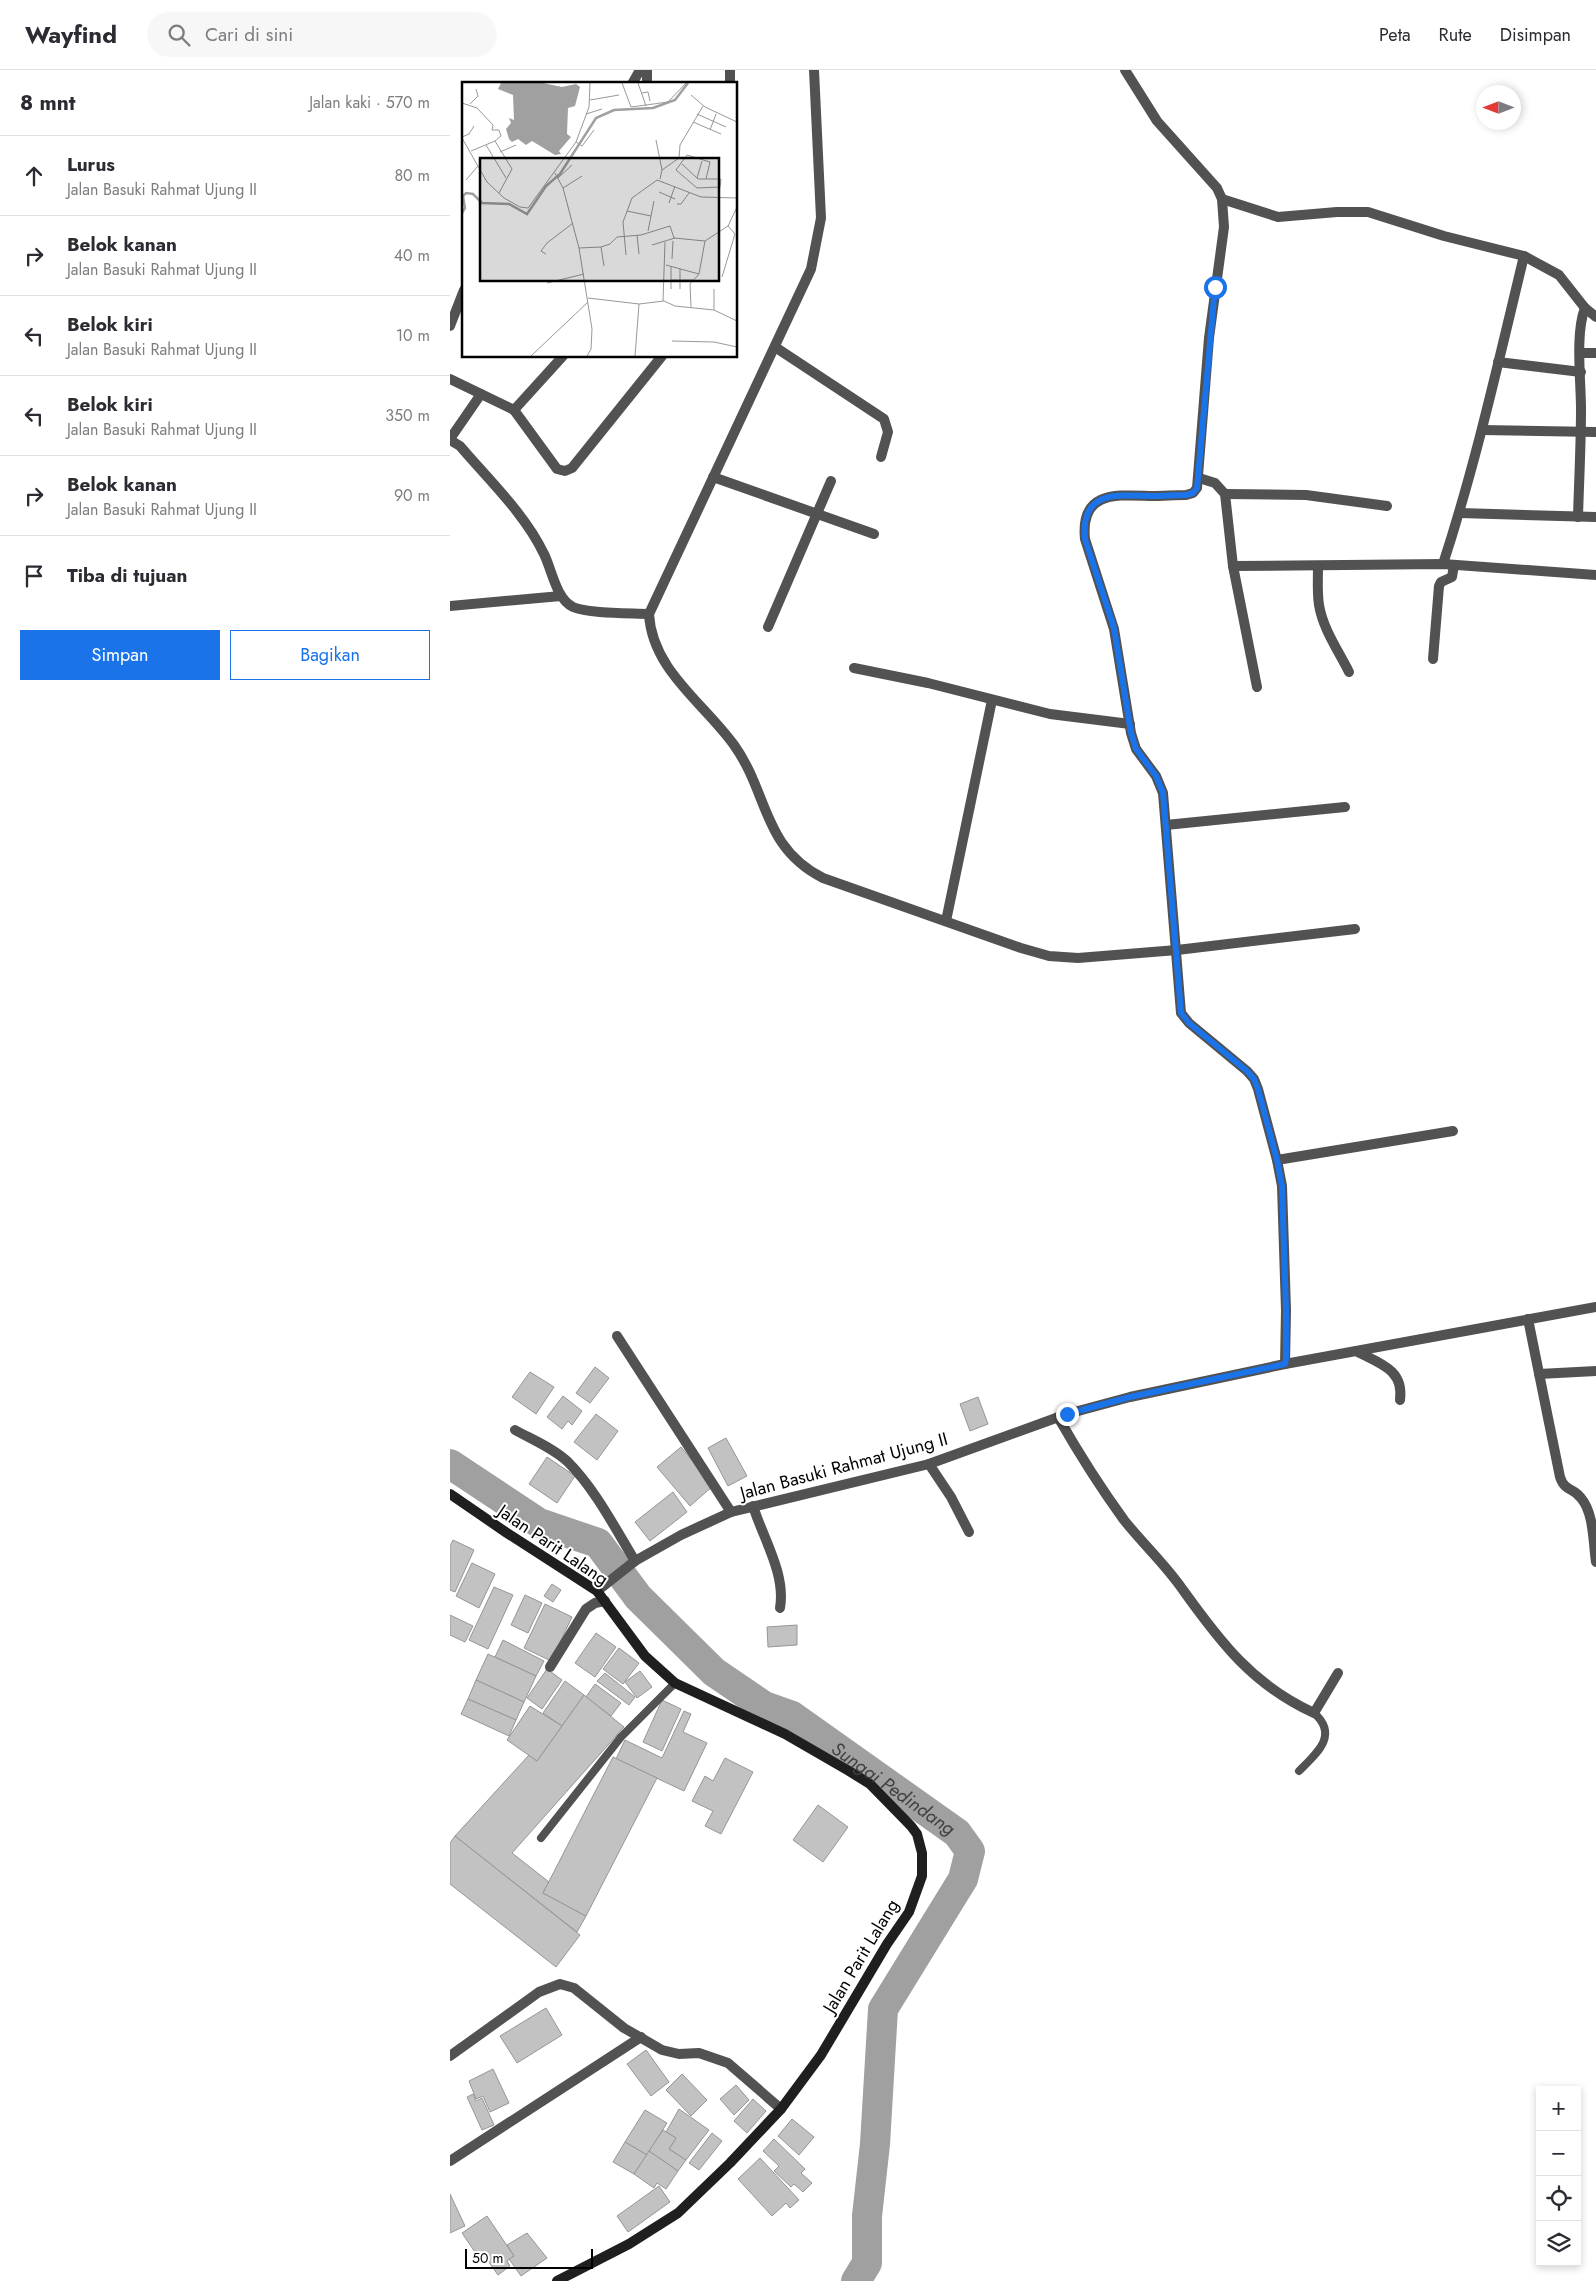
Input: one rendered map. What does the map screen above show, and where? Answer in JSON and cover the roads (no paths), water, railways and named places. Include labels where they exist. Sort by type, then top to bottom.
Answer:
[{"type":"street","points":[[633,82],[640,70]]},
{"type":"street","points":[[814,70],[821,218],[811,269],[649,614],[650,631],[654,644],[670,671],[735,746],[758,791],[778,837],[794,859],[806,869],[823,878],[1049,956],[1078,958],[1177,950],[1355,929]]},
{"type":"street","points":[[1125,70],[1157,121],[1215,185],[1222,199],[1224,227],[1209,338],[1197,488],[1190,494],[1153,496],[1123,494],[1104,497],[1091,510],[1085,521],[1085,539],[1114,628],[1136,749],[1160,784],[1166,825],[1181,1013],[1189,1023],[1254,1079],[1277,1160],[1282,1186],[1285,1272],[1285,1364]]},
{"type":"street","points":[[1222,199],[1278,216],[1368,212],[1444,236],[1524,256],[1559,275],[1585,308],[1596,316]]},
{"type":"street","points":[[1443,564],[1460,513],[1482,430],[1524,256]]},
{"type":"street","points":[[1578,517],[1581,432],[1580,353],[1581,325],[1585,308]]},
{"type":"street","points":[[450,326],[460,313]]},
{"type":"street","points":[[775,347],[884,419],[888,432],[881,457]]},
{"type":"street","points":[[1580,353],[1596,353]]},
{"type":"street","points":[[514,410],[561,358]]},
{"type":"street","points":[[450,379],[514,410],[557,469],[565,472],[572,468],[660,358]]},
{"type":"street","points":[[1498,362],[1580,372]]},
{"type":"street","points":[[481,394],[450,440],[460,446],[526,524],[544,553],[561,596],[573,607],[585,610],[649,614]]},
{"type":"street","points":[[1482,430],[1596,432]]},
{"type":"street","points":[[713,477],[874,534]]},
{"type":"street","points":[[1198,478],[1215,482],[1225,494],[1233,566],[1257,687]]},
{"type":"street","points":[[768,627],[832,481]]},
{"type":"street","points":[[1225,494],[1306,495],[1387,506]]},
{"type":"street","points":[[1460,513],[1596,517]]},
{"type":"street","points":[[1233,566],[1443,564],[1596,575]]},
{"type":"street","points":[[1433,658],[1439,586],[1441,582],[1452,577],[1454,565]]},
{"type":"street","points":[[1318,566],[1321,614],[1329,636],[1349,672]]},
{"type":"street","points":[[450,606],[561,596]]},
{"type":"street","points":[[854,668],[928,683],[1050,714],[1130,724]]},
{"type":"street","points":[[946,921],[992,700]]},
{"type":"street","points":[[1166,825],[1345,806]]},
{"type":"street","points":[[1277,1160],[1452,1130]]},
{"type":"street","name":"Jalan Basuki Rahmat Ujung II","points":[[597,1591],[616,1578],[633,1562],[681,1535],[731,1512],[929,1464],[1058,1418],[1130,1397],[1285,1364],[1596,1307]]},
{"type":"street","points":[[1528,1319],[1560,1477],[1564,1486],[1582,1498],[1589,1512],[1596,1562]]},
{"type":"street","points":[[617,1336],[731,1512]]},
{"type":"street","points":[[1358,1352],[1394,1372],[1400,1382],[1400,1400]]},
{"type":"street","points":[[1540,1374],[1596,1371]]},
{"type":"street","points":[[1058,1418],[1079,1453],[1125,1520],[1183,1590],[1214,1633],[1244,1666],[1282,1697],[1314,1713],[1338,1673]]},
{"type":"street","points":[[515,1430],[549,1448],[567,1462],[585,1482],[633,1562]]},
{"type":"street","points":[[929,1464],[951,1497],[969,1532]]},
{"type":"street","name":"Jalan Parit Lalang","points":[[450,1494],[507,1534],[597,1591],[645,1656],[675,1683],[785,1734],[870,1784],[911,1826],[917,1834],[922,1853],[922,1876],[909,1912],[887,1944],[821,2055],[780,2109],[730,2163],[678,2213],[629,2244],[557,2281]]},
{"type":"street","points":[[753,1506],[779,1582],[782,1600],[780,1608]]},
{"type":"street","points":[[550,1667],[586,1609],[595,1603],[605,1601]]},
{"type":"street","points":[[450,2056],[539,1992],[560,1984],[574,1988],[624,2028],[670,2053],[699,2053],[728,2063],[780,2109]]},
{"type":"street","points":[[450,2160],[641,2037]]},
{"type":"lane","points":[[541,1838],[621,1737],[675,1683]]},
{"type":"lane","points":[[1299,1771],[1318,1750],[1326,1734],[1326,1726],[1314,1713]]},
{"type":"waterway","name":"Sungai Pedindang","points":[[450,1464],[539,1523],[598,1543],[638,1597],[714,1672],[764,1706],[792,1716],[957,1833],[970,1851],[963,1879],[883,2009],[875,2144],[867,2216],[867,2263],[856,2281]]}]
